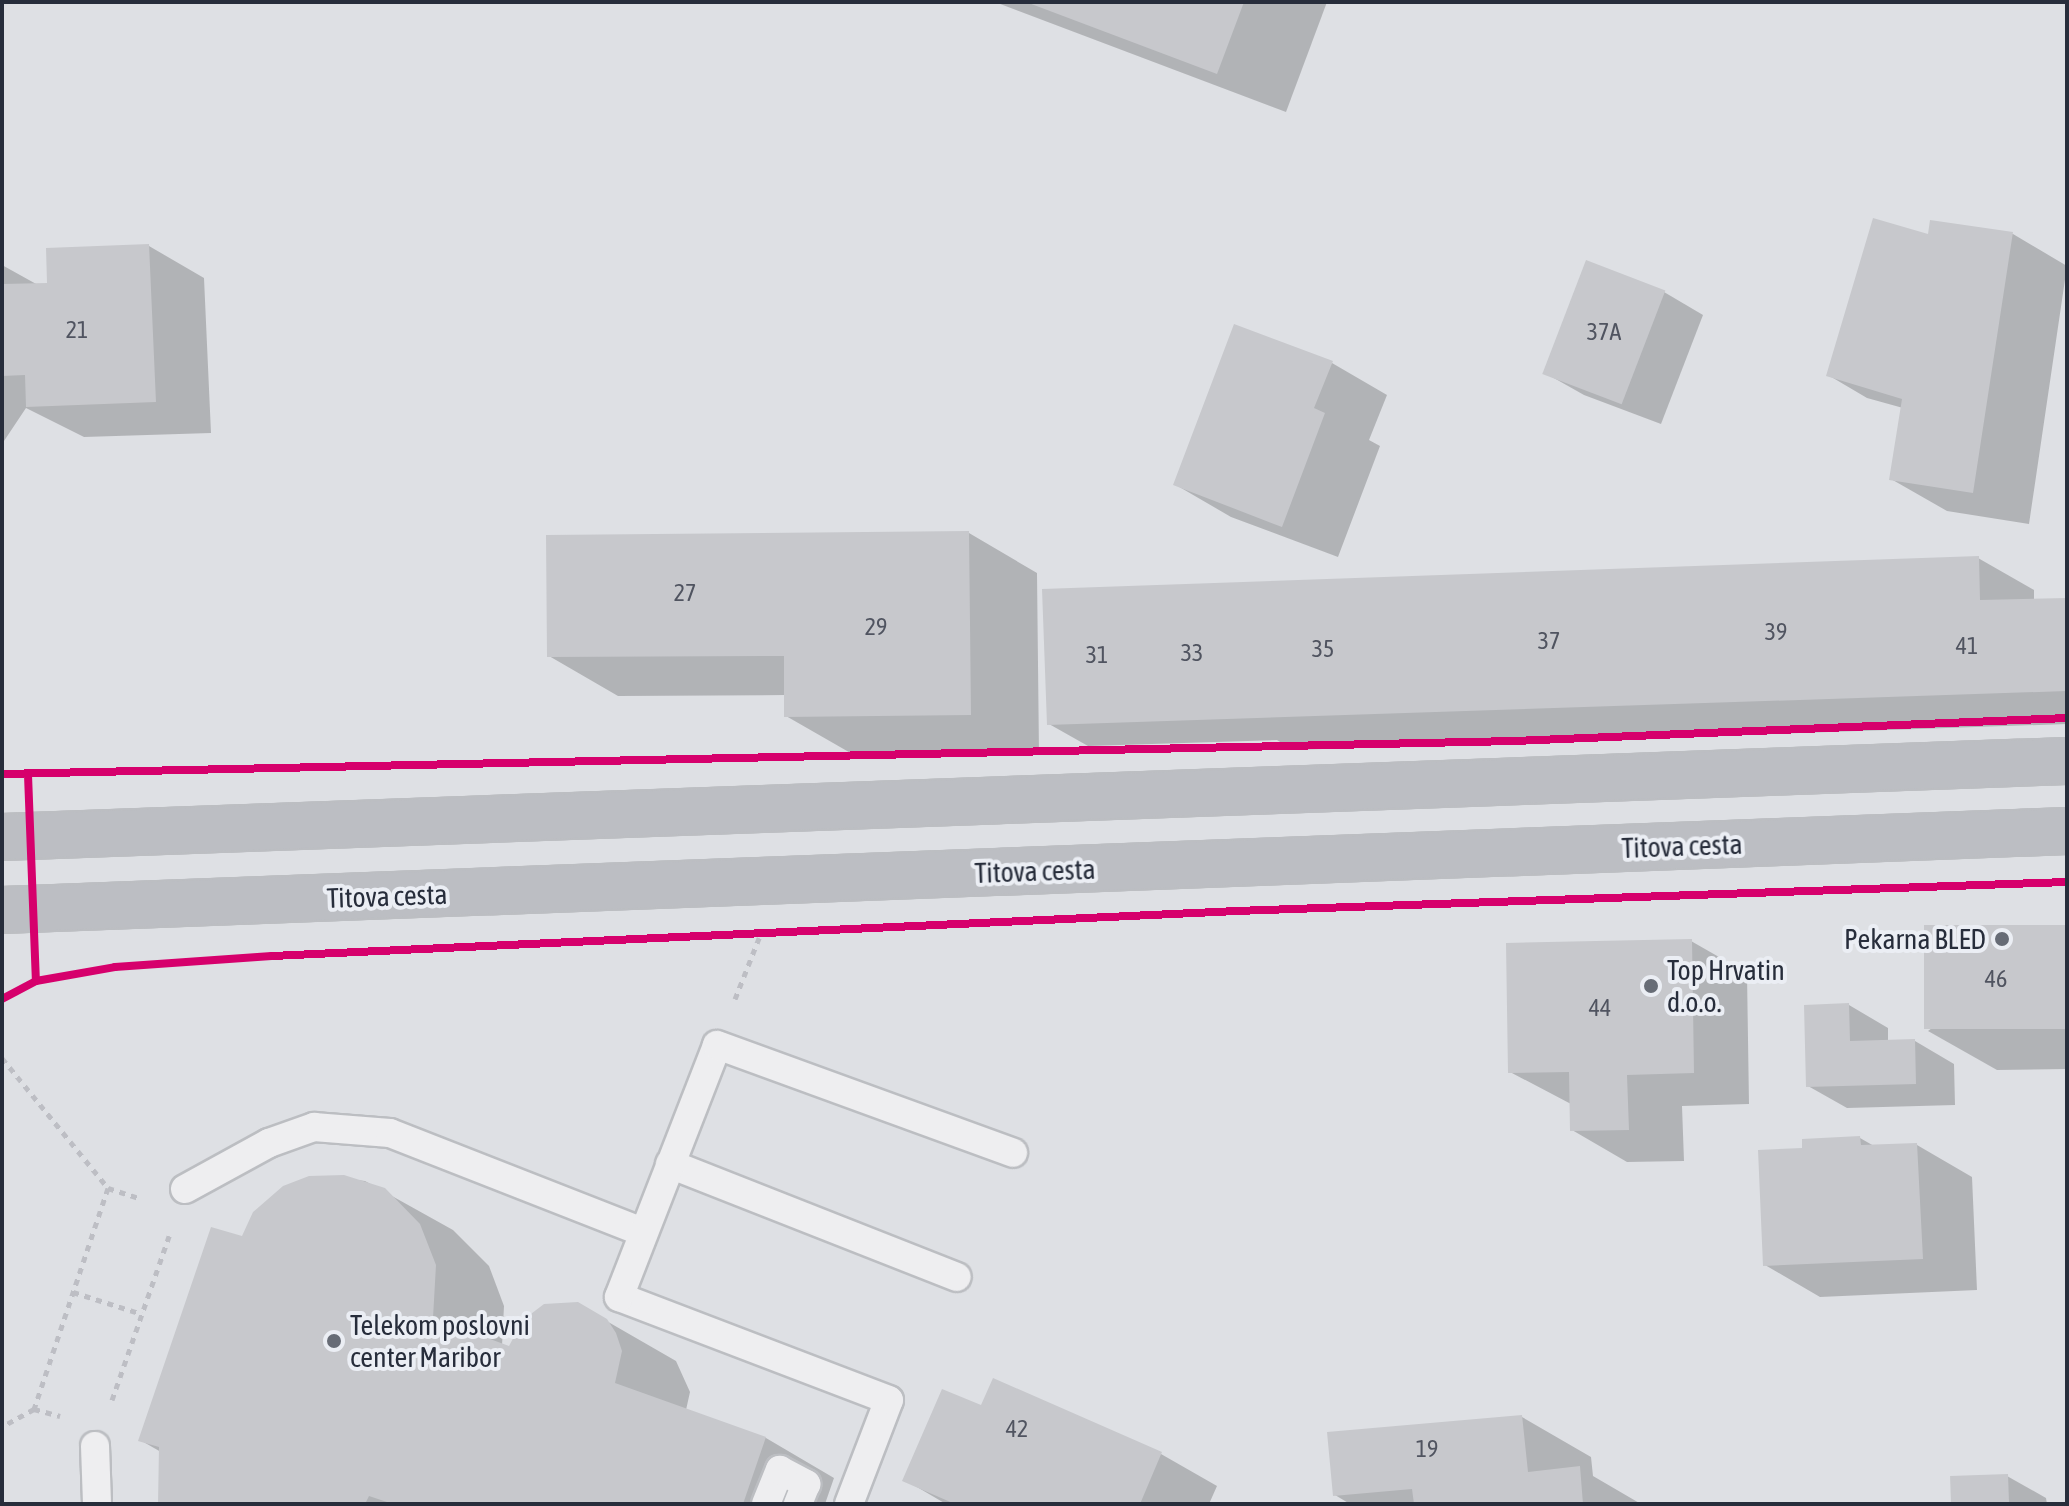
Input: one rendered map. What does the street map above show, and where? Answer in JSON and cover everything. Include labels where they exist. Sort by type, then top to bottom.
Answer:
[{"type":"main road","points":[[2,837],[2067,761]]},
{"type":"main road","name":"Titova cesta","points":[[2,910],[2067,831]]},
{"type":"lane","points":[[849,1504],[889,1400],[619,1297],[717,1045],[1013,1153]]},
{"type":"lane","points":[[185,1189],[269,1143],[314,1127],[390,1133],[643,1232]]},
{"type":"lane","points":[[670,1164],[957,1277]]},
{"type":"lane","points":[[95,1446],[97,1504]]},
{"type":"lane","points":[[766,1504],[780,1470],[806,1484],[798,1504]]},
{"type":"path","points":[[745,933],[777,932]]},
{"type":"path","points":[[717,1045],[761,933]]},
{"type":"path","points":[[2,1058],[108,1188],[34,1409],[2,1427]]},
{"type":"path","points":[[95,1446],[185,1189]]},
{"type":"path","points":[[73,1292],[142,1314]]},
{"type":"building","points":[[1026,2],[1244,2],[1217,74]]},
{"type":"building","points":[[1873,218],[1928,234],[1930,220],[2013,232],[1973,493],[1889,480],[1902,399],[1826,376]]},
{"type":"building","points":[[149,244],[156,402],[26,407],[25,375],[2,376],[2,284],[47,283],[46,248]]},
{"type":"building","points":[[1586,260],[1665,290],[1622,404],[1542,374]]},
{"type":"building","points":[[1234,324],[1333,361],[1314,408],[1325,413],[1282,527],[1173,485]]},
{"type":"building","points":[[969,531],[971,715],[784,717],[784,656],[547,657],[546,535]]},
{"type":"building","points":[[1979,556],[1980,600],[2067,598],[2067,691],[1047,725],[1042,589]]},
{"type":"building","points":[[1924,925],[2067,925],[2067,1029],[1924,1029]]},
{"type":"building","points":[[1692,939],[1694,1073],[1627,1075],[1629,1130],[1570,1131],[1569,1072],[1508,1073],[1506,943]]},
{"type":"building","points":[[1849,1003],[1850,1041],[1915,1039],[1916,1084],[1806,1087],[1804,1005]]},
{"type":"building","points":[[1860,1136],[1861,1145],[1917,1143],[1923,1259],[1763,1266],[1758,1150],[1802,1148],[1802,1139]]},
{"type":"building","name":"Telekom poslovni center Maribor","points":[[344,1175],[385,1188],[420,1224],[436,1265],[433,1318],[509,1346],[523,1320],[544,1304],[578,1302],[607,1319],[616,1333],[622,1351],[615,1383],[766,1437],[743,1504],[393,1504],[369,1496],[365,1504],[158,1504],[159,1447],[138,1441],[211,1227],[242,1236],[253,1212],[283,1186],[309,1176]]},
{"type":"building","points":[[993,1378],[1162,1452],[1140,1504],[955,1504],[902,1481],[942,1389],[981,1405]]},
{"type":"building","points":[[1522,1415],[1528,1472],[1580,1466],[1583,1504],[1414,1504],[1412,1489],[1333,1496],[1327,1432]]},
{"type":"building","points":[[2008,1474],[2009,1504],[1951,1504],[1950,1476]]},
{"type":"cycle path","points":[[2,774],[1514,741],[2067,718]]},
{"type":"cycle path","points":[[28,775],[36,981]]},
{"type":"cycle path","points":[[2,999],[36,981],[115,967],[272,956],[1236,911],[2067,882]]},
{"type":"place","name":"Pekarna BLED","points":[[2002,939]]},
{"type":"place","name":"Top Hrvatin d.o.o.","points":[[1651,986]]},
{"type":"place","name":"Telekom poslovni center Maribor","points":[[334,1341]]}]
